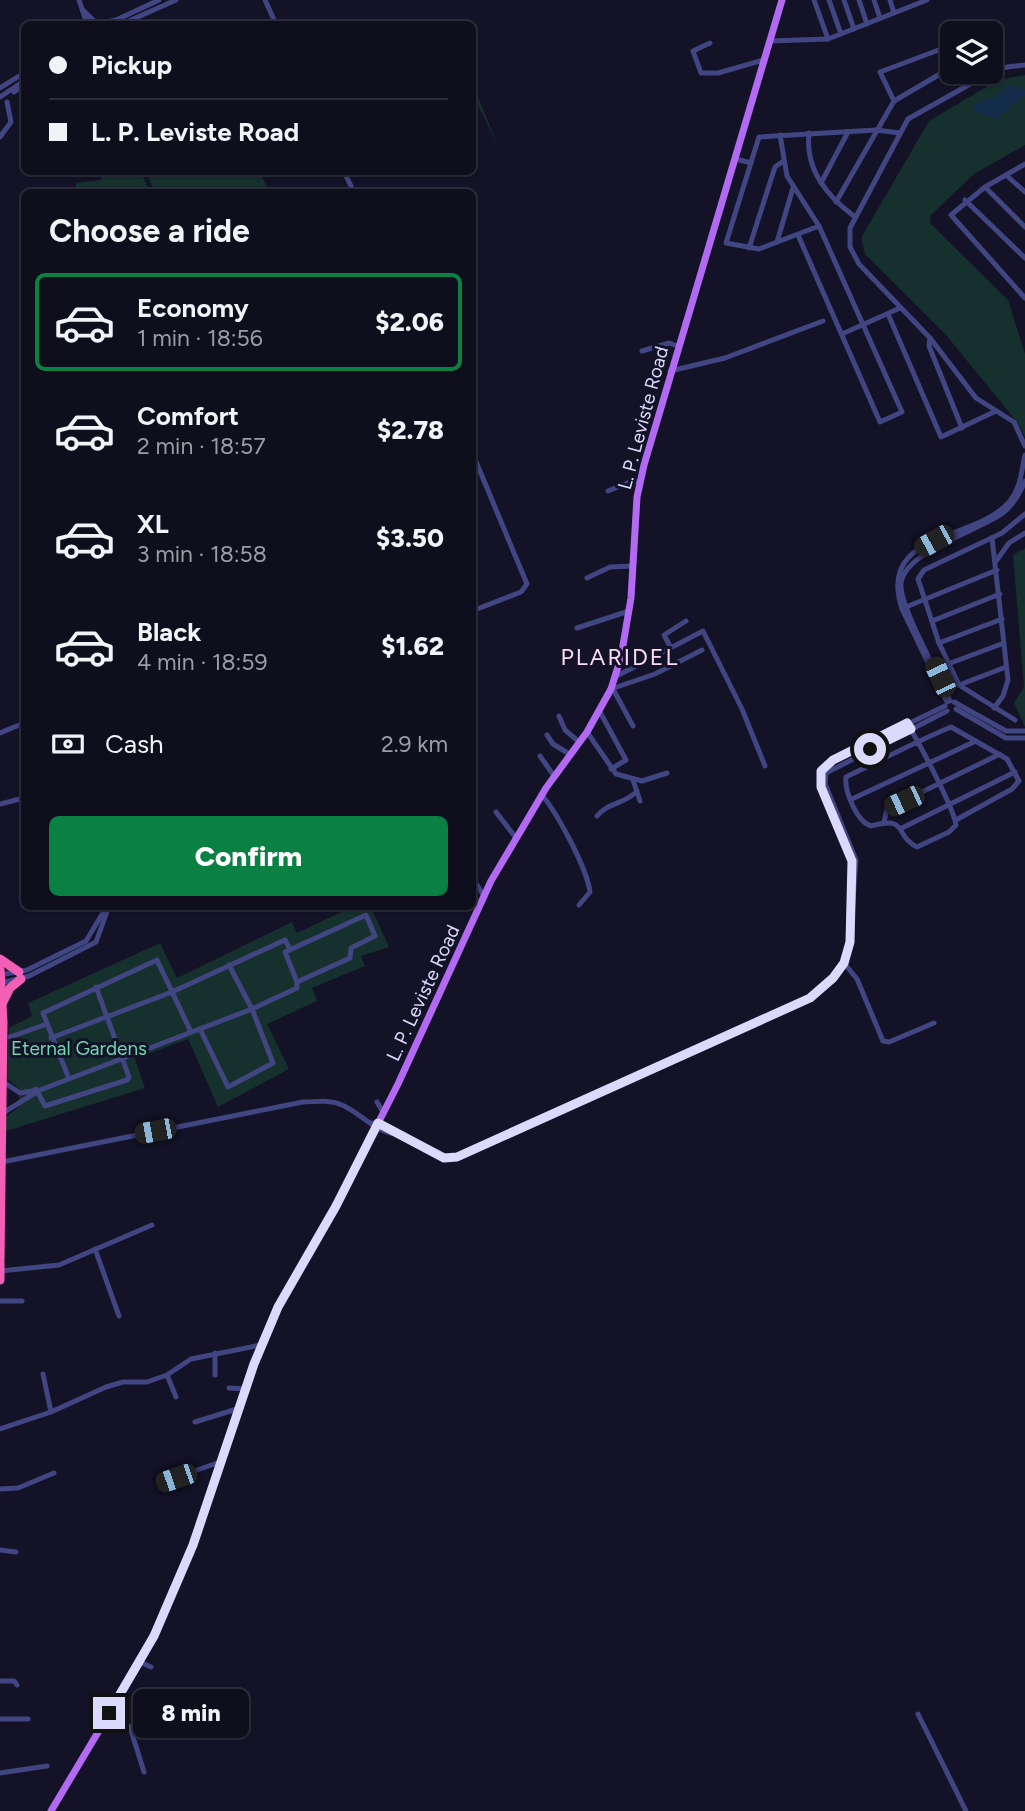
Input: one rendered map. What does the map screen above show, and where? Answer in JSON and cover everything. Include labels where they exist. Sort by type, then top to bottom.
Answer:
[{"type":"highway","points":[[0,960],[20,976],[1,997]]},
{"type":"highway","points":[[0,969],[0,1280]]},
{"type":"main road","name":"L. P. Leviste Road","points":[[51,1811],[140,1662],[193,1545],[261,1345],[278,1307],[336,1206],[484,896],[542,795],[587,732],[612,689],[629,611],[641,482],[670,371],[782,0]]},
{"type":"street","points":[[79,0],[92,21]]},
{"type":"street","points":[[110,21],[159,0]]},
{"type":"street","points":[[129,21],[176,0]]},
{"type":"street","points":[[265,0],[275,21]]},
{"type":"street","points":[[814,0],[828,39]]},
{"type":"street","points":[[829,0],[841,34]]},
{"type":"street","points":[[844,0],[854,29]]},
{"type":"street","points":[[859,0],[867,24]]},
{"type":"street","points":[[874,0],[880,18]]},
{"type":"street","points":[[890,0],[894,13]]},
{"type":"street","points":[[904,0],[907,8]]},
{"type":"street","points":[[770,41],[828,39],[927,0]]},
{"type":"street","points":[[710,43],[693,53],[702,73],[718,73],[764,60]]},
{"type":"street","points":[[697,49],[705,51]]},
{"type":"street","points":[[894,101],[880,72],[940,50]]},
{"type":"street","points":[[1003,69],[1025,65]]},
{"type":"street","points":[[836,202],[894,101],[940,74]]},
{"type":"street","points":[[0,88],[21,75]]},
{"type":"street","points":[[970,84],[908,119],[855,217],[849,237],[853,255],[930,338],[976,398],[1014,422],[1024,443]]},
{"type":"street","points":[[0,97],[21,85]]},
{"type":"street","points":[[14,92],[21,86]]},
{"type":"street","points":[[0,137],[11,122],[8,102]]},
{"type":"street","points":[[818,226],[759,249],[726,243],[759,137],[876,130],[900,133]]},
{"type":"street","points":[[821,183],[848,132]]},
{"type":"street","points":[[809,133],[809,162],[836,202],[855,217]]},
{"type":"street","points":[[780,135],[782,162],[793,188],[818,226],[902,412],[880,422],[798,235]]},
{"type":"street","points":[[736,159],[751,163]]},
{"type":"street","points":[[750,248],[775,167],[782,162]]},
{"type":"street","points":[[1024,294],[952,218],[952,213],[965,200],[1025,164]]},
{"type":"street","points":[[1006,175],[1025,192]]},
{"type":"street","points":[[985,187],[1025,227]]},
{"type":"street","points":[[777,242],[793,188]]},
{"type":"street","points":[[965,200],[1025,258]]},
{"type":"street","points":[[842,334],[900,308]]},
{"type":"street","points":[[888,314],[941,437],[996,411]]},
{"type":"street","points":[[670,371],[724,358],[823,321]]},
{"type":"street","points":[[930,338],[929,346],[962,428]]},
{"type":"street","points":[[642,351],[669,343],[678,346]]},
{"type":"street","points":[[1025,455],[1018,486],[1002,509],[912,553],[903,563],[897,583],[905,607],[950,705],[1006,738],[1025,738]]},
{"type":"street","points":[[476,462],[527,584],[518,593],[476,609]]},
{"type":"street","points":[[608,491],[632,481],[641,482]]},
{"type":"street","points":[[905,607],[900,583],[908,566],[1002,513],[1015,501],[1025,481]]},
{"type":"street","points":[[1015,720],[959,685],[939,643],[922,598],[918,579],[920,573],[992,538],[1025,514]]},
{"type":"street","points":[[996,561],[1009,543],[1025,533]]},
{"type":"street","points":[[992,538],[1009,680],[1003,696],[994,708]]},
{"type":"street","points":[[587,578],[610,567],[633,566]]},
{"type":"street","points":[[905,607],[997,570]]},
{"type":"street","points":[[932,621],[1000,594]]},
{"type":"street","points":[[577,628],[629,611]]},
{"type":"street","points":[[939,643],[1002,619]]},
{"type":"street","points":[[671,648],[664,635],[686,621]]},
{"type":"street","points":[[615,677],[703,631],[742,709],[765,766]]},
{"type":"street","points":[[948,664],[1003,643]]},
{"type":"street","points":[[633,726],[612,689],[655,674],[702,650]]},
{"type":"street","points":[[959,685],[1006,667]]},
{"type":"street","points":[[1,1162],[303,1102],[327,1101],[342,1104],[375,1124],[444,1158],[465,1154],[810,998],[833,978],[844,963],[850,942],[854,891],[850,854],[821,787],[821,771],[833,760],[950,705]]},
{"type":"street","points":[[950,705],[1006,732],[1025,731]]},
{"type":"street","points":[[600,712],[626,761],[611,769]]},
{"type":"street","points":[[559,716],[565,730],[579,742]]},
{"type":"street","points":[[0,733],[21,724]]},
{"type":"street","points":[[909,726],[918,742],[956,820],[954,829],[917,847],[911,844],[902,828],[890,821],[867,825],[852,799],[846,777],[918,742],[951,727],[1007,759],[1019,783],[956,820]]},
{"type":"street","points":[[587,732],[611,769],[633,780],[667,773]]},
{"type":"street","points":[[547,735],[553,744],[571,755]]},
{"type":"street","points":[[852,799],[976,741]]},
{"type":"street","points":[[884,822],[887,809],[1000,754]]},
{"type":"street","points":[[540,756],[554,776]]},
{"type":"street","points":[[902,828],[1015,772]]},
{"type":"street","points":[[633,780],[640,802]]},
{"type":"street","points":[[597,816],[609,804],[630,799],[637,791]]},
{"type":"street","points":[[542,795],[555,811],[585,873],[590,892],[585,902],[579,905]]},
{"type":"street","points":[[0,804],[21,799]]},
{"type":"street","points":[[496,812],[516,838]]},
{"type":"street","points":[[476,883],[484,896]]},
{"type":"street","points":[[1,979],[20,976],[86,941],[99,925],[106,910]]},
{"type":"street","points":[[1,1114],[38,1091],[252,1009],[297,988],[298,982],[285,955],[290,949],[364,915],[375,933],[374,937],[351,948],[351,958],[298,982]]},
{"type":"street","points":[[51,1038],[172,992],[285,940],[290,949]]},
{"type":"street","points":[[69,1079],[51,1038],[43,1013],[45,1010],[157,960],[191,1032]]},
{"type":"street","points":[[844,963],[856,979],[883,1041],[889,1042],[934,1023]]},
{"type":"street","points":[[200,1029],[228,1087],[273,1063],[252,1009],[229,965]]},
{"type":"street","points":[[38,1091],[45,1106],[127,1080],[123,1059],[96,987]]},
{"type":"street","points":[[10,1037],[47,1024]]},
{"type":"street","points":[[2,1081],[22,1093],[38,1091]]},
{"type":"street","points":[[16,1090],[18,1102]]},
{"type":"street","points":[[377,1102],[383,1112]]},
{"type":"street","points":[[0,1271],[59,1265],[152,1224]]},
{"type":"street","points":[[95,1249],[119,1316]]},
{"type":"street","points":[[0,1301],[22,1301]]},
{"type":"street","points":[[0,1429],[51,1412],[106,1387],[123,1382],[147,1382],[167,1375],[191,1359],[261,1345]]},
{"type":"street","points":[[215,1353],[215,1375]]},
{"type":"street","points":[[43,1374],[51,1412]]},
{"type":"street","points":[[167,1375],[176,1397]]},
{"type":"street","points":[[229,1388],[246,1389]]},
{"type":"street","points":[[195,1422],[240,1408]]},
{"type":"street","points":[[160,1483],[223,1461]]},
{"type":"street","points":[[0,1489],[18,1488],[54,1473]]},
{"type":"street","points":[[0,1550],[16,1552]]},
{"type":"street","points":[[140,1662],[150,1667]]},
{"type":"street","points":[[0,1681],[13,1681],[17,1685]]},
{"type":"street","points":[[109,1713],[130,1727],[144,1772]]},
{"type":"street","points":[[918,1714],[965,1811]]},
{"type":"street","points":[[0,1718],[28,1719]]},
{"type":"street","points":[[0,1773],[47,1766]]},
{"type":"green space","points":[[1025,75],[1025,145],[974,174],[930,216],[930,223],[1008,300],[1025,354],[1025,437],[1017,422],[946,335],[865,254],[861,238],[929,121],[991,84],[1003,84],[1003,79]]},
{"type":"green space","points":[[476,92],[498,146],[477,103]]},
{"type":"green space","points":[[142,175],[149,189],[76,189],[76,183],[101,180],[102,176]]},
{"type":"green space","points":[[261,175],[268,189],[154,189],[148,177]]},
{"type":"green space","points":[[1025,548],[1025,727],[1014,703],[1024,687],[1013,555]]},
{"type":"green space","name":"Eternal Gardens","points":[[346,910],[372,910],[389,947],[361,956],[365,966],[312,988],[317,1001],[267,1024],[289,1069],[218,1107],[188,1039],[135,1059],[145,1088],[6,1131],[6,1117],[19,1107],[19,1089],[7,1078],[9,1028],[32,1016],[28,1003],[160,943],[177,978],[292,922],[297,933]]},
{"type":"water","points":[[1009,84],[1025,90],[1025,95],[996,119],[972,110],[977,103],[996,96]]},
{"type":"district","name":"PLARIDEL","points":[[620,657]]},
{"type":"route","points":[[109,1713],[154,1636],[193,1545],[254,1364],[278,1307],[336,1206],[378,1123],[444,1158],[457,1157],[750,1026],[810,998],[822,989],[844,963],[850,942],[854,891],[852,861],[821,787],[821,771],[833,760],[907,723],[911,729],[870,749]]}]
